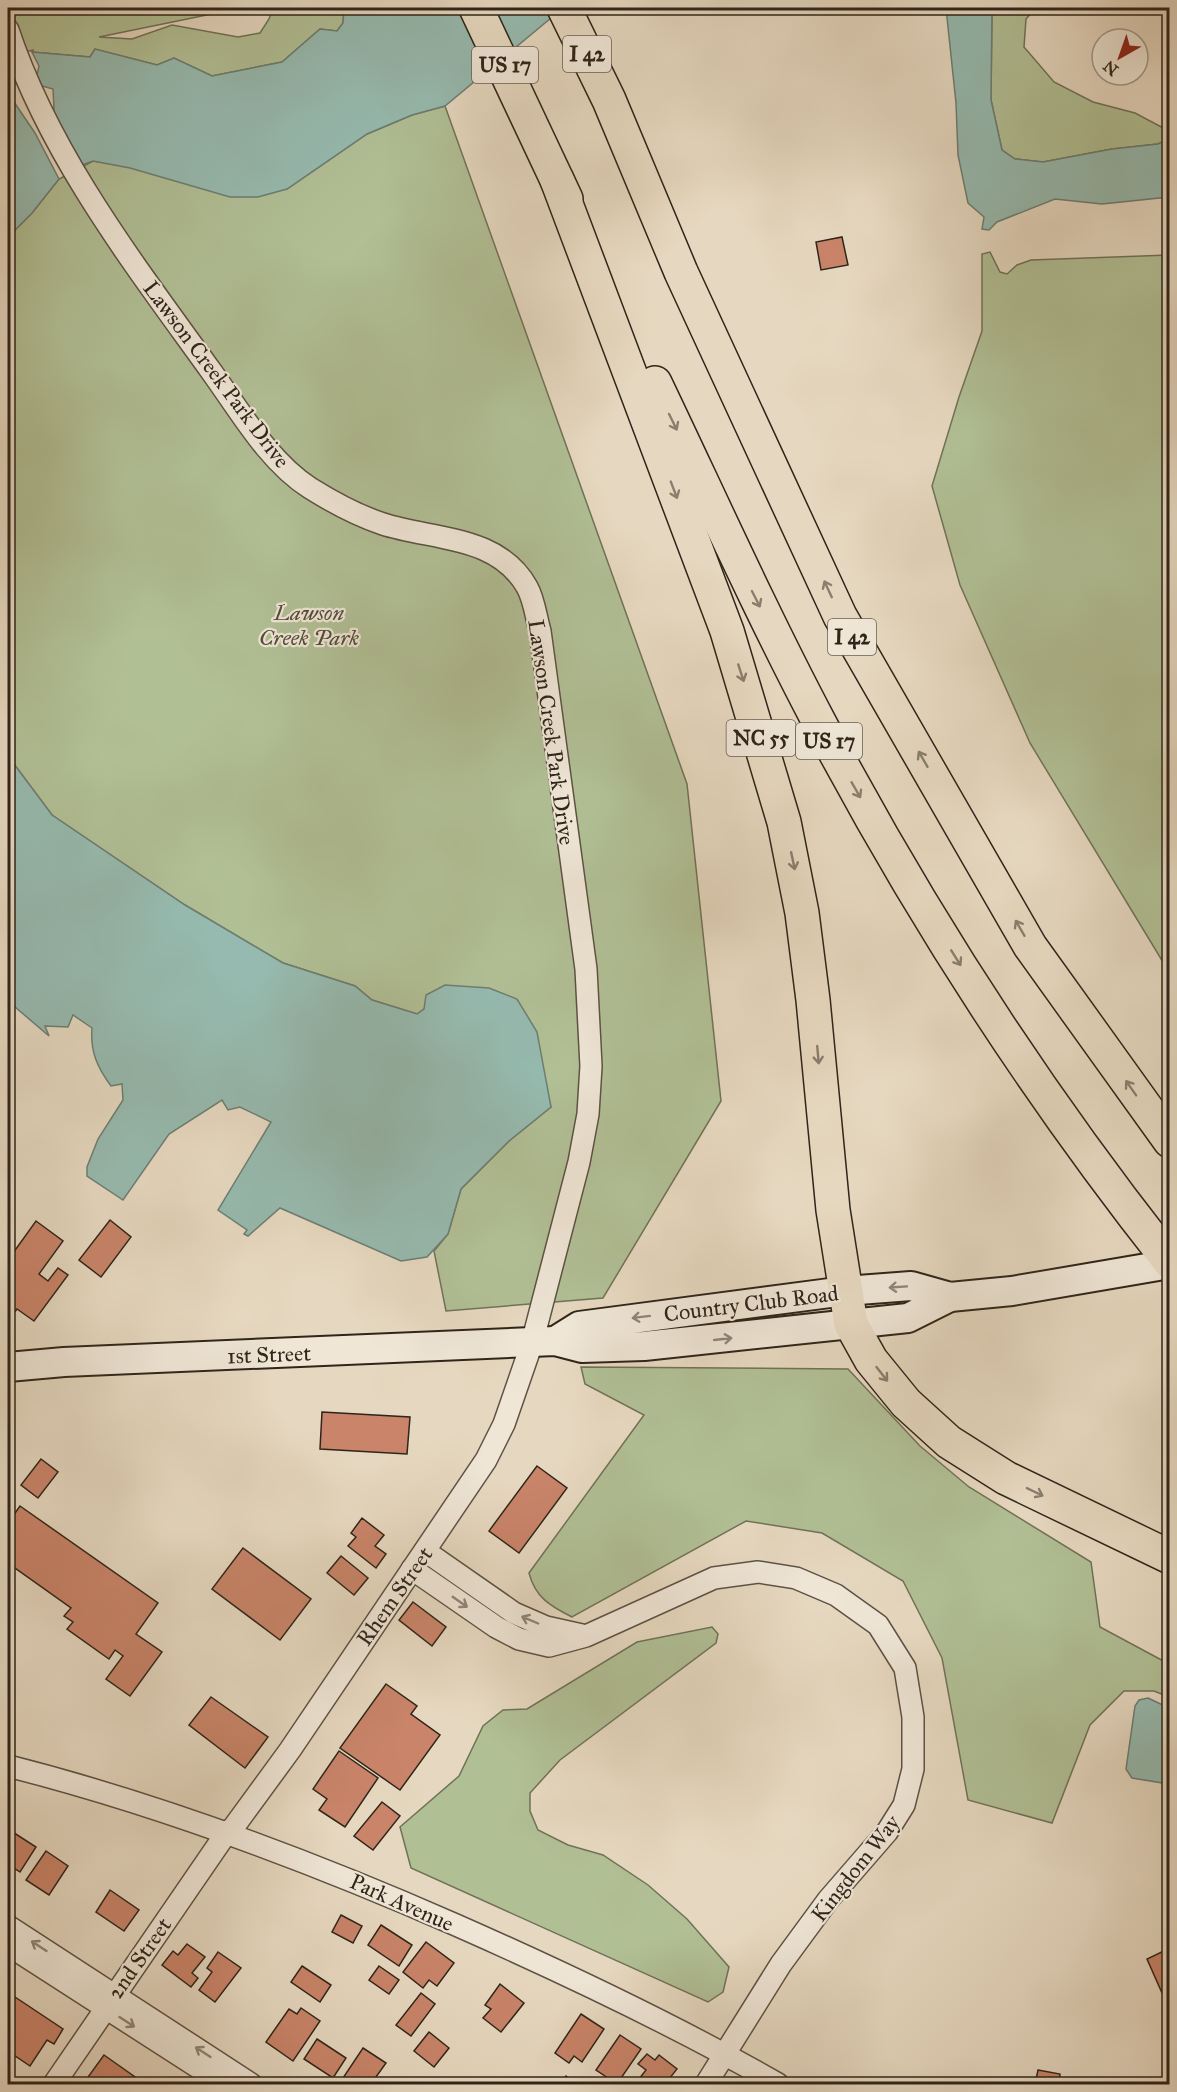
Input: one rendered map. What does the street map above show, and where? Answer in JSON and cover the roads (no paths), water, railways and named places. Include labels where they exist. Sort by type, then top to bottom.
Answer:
[{"type":"highway","name":"US 17","points":[[476,8],[533,123],[557,180],[751,588],[855,787],[971,981],[1055,1106],[1170,1263]]},
{"type":"highway","name":"I 42","points":[[564,8],[609,100],[681,272],[840,616],[1030,946],[1168,1139]]},
{"type":"highway","name":"NC 55","points":[[557,180],[727,631],[775,787],[802,913],[833,1210],[851,1324]]},
{"type":"highway","points":[[851,1324],[871,1360],[906,1403],[949,1442],[1006,1478],[1170,1557]]},
{"type":"main road","name":"Country Club Road","points":[[543,1342],[582,1348],[644,1346],[908,1318],[950,1297],[1012,1291],[1170,1263]]},
{"type":"main road","name":"Country Club Road","points":[[543,1342],[579,1326],[845,1291],[911,1286],[950,1297]]},
{"type":"main road","name":"1st Street","points":[[8,1367],[64,1362],[543,1342]]},
{"type":"street","name":"Lawson Creek Park Drive","points":[[8,30],[23,75],[80,182],[260,439],[297,480],[339,507],[385,524],[468,543],[502,558],[527,588],[540,631],[584,958],[591,1066],[588,1114],[543,1342]]},
{"type":"street","name":"Rhem Street","points":[[227,1832],[233,1828],[290,1750],[486,1460],[543,1342]]},
{"type":"street","points":[[425,1551],[514,1613],[546,1627],[586,1636]]},
{"type":"street","name":"Kingdom Way","points":[[412,1569],[496,1627],[519,1639],[549,1646],[586,1636],[714,1578],[758,1572],[796,1578],[836,1595],[878,1625],[905,1668],[913,1717],[913,1769],[904,1805],[887,1832],[828,1900],[781,1964],[706,2085]]},
{"type":"street","name":"Park Avenue","points":[[8,1766],[102,1792],[227,1832],[349,1878],[583,1981],[726,2055],[778,2085]]},
{"type":"street","name":"2nd Street","points":[[54,2085],[109,2001],[227,1832]]},
{"type":"street","points":[[8,1926],[224,2085]]},
{"type":"street","points":[[8,1945],[252,2085]]},
{"type":"water","points":[[344,8],[563,8],[445,106],[412,115],[367,134],[287,189],[258,197],[230,197],[130,168],[93,161],[79,166],[51,114],[54,109],[53,89],[35,84],[39,66],[32,52],[90,57],[95,49],[157,65],[174,58],[212,76],[282,62],[320,29],[337,31],[343,23]]},
{"type":"water","points":[[946,8],[992,8],[991,100],[1002,150],[1015,159],[1043,162],[1112,149],[1158,144],[1169,139],[1169,197],[1102,204],[1055,199],[997,222],[989,230],[982,229],[984,217],[968,203],[958,155],[956,103]]},
{"type":"water","points":[[8,98],[12,99],[35,133],[59,179],[32,213],[8,237]]},
{"type":"water","points":[[8,756],[52,815],[185,905],[283,963],[355,986],[372,1000],[417,1014],[424,1009],[426,995],[445,985],[489,988],[517,999],[537,1032],[551,1107],[509,1141],[461,1189],[448,1234],[427,1257],[401,1261],[280,1208],[248,1236],[244,1234],[247,1230],[218,1210],[271,1122],[240,1107],[228,1110],[222,1100],[169,1134],[123,1200],[87,1176],[87,1167],[98,1139],[123,1100],[122,1084],[111,1086],[102,1072],[93,1051],[92,1028],[73,1015],[68,1027],[45,1026],[49,1036],[8,1001]]},
{"type":"water","points":[[1148,1698],[1169,1708],[1169,1784],[1132,1778],[1126,1769],[1135,1706],[1139,1700]]},
{"type":"park label","name":"Lawson Creek Park","points":[[309,624]]}]
